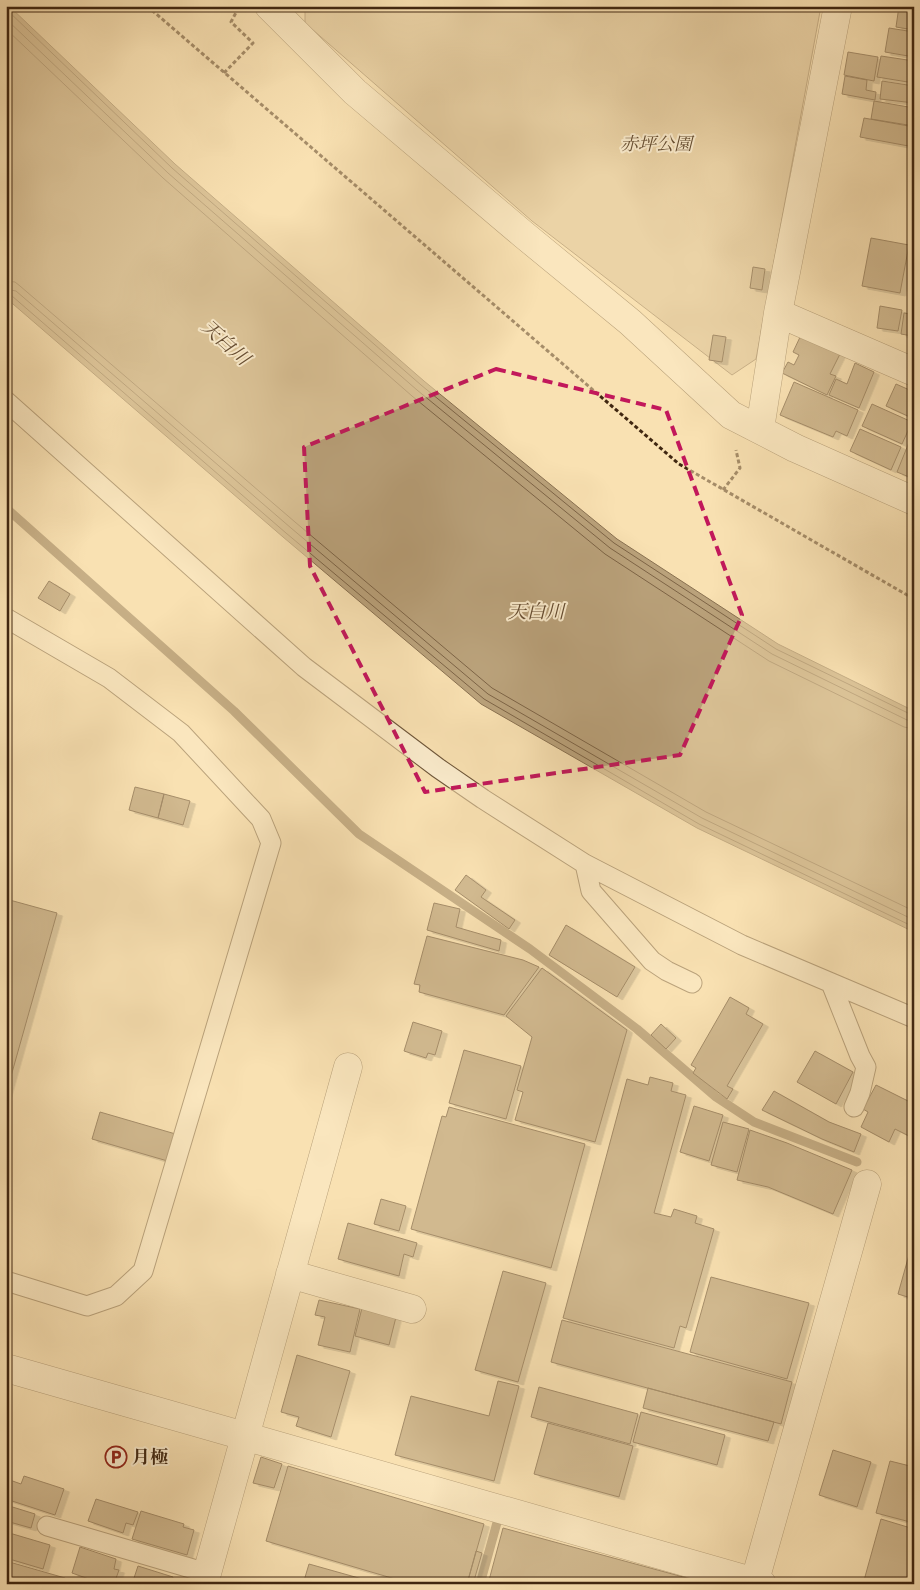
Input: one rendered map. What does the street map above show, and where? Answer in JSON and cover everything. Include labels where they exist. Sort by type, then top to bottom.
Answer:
[{"type":"street","points":[[269,6],[355,92],[630,322],[731,415],[795,448],[914,501]]},
{"type":"street","points":[[760,429],[778,313],[838,6]]},
{"type":"street","points":[[778,313],[914,372]]},
{"type":"street","points":[[206,1578],[348,1067]]},
{"type":"street","points":[[6,1368],[757,1583],[867,1184]]},
{"type":"street","points":[[290,1274],[412,1309]]},
{"type":"lane","points":[[6,401],[304,667],[438,768],[483,799],[585,864],[742,946],[914,1018]]},
{"type":"lane","points":[[6,618],[109,678],[181,734],[261,819],[271,843],[142,1271],[116,1296],[87,1306],[6,1281]]},
{"type":"lane","points":[[585,864],[591,891],[652,961],[667,971],[692,983]]},
{"type":"lane","points":[[831,983],[866,1067],[860,1093],[854,1108]]},
{"type":"lane","points":[[47,1526],[206,1578]]},
{"type":"path","points":[[146,6],[679,464],[914,599]]},
{"type":"path","points":[[224,73],[253,43],[231,22],[239,6]]},
{"type":"path","points":[[723,490],[740,468],[732,437],[731,415]]},
{"type":"highlighted area","points":[[496,369],[666,410],[742,615],[680,755],[425,792],[310,566],[304,447]]},
{"type":"green space","name":"赤坪公園","points":[[305,6],[821,6],[756,359],[732,375],[532,221],[305,23]]},
{"type":"water","name":"天白川","points":[[6,6],[9,6],[175,164],[424,381],[617,539],[778,644],[914,711],[914,932],[697,828],[481,704],[283,537],[6,298]]},
{"type":"building","points":[[899,6],[914,6],[914,30],[896,27]]},
{"type":"building","points":[[889,28],[914,32],[914,57],[885,52]]},
{"type":"building","points":[[848,52],[878,57],[874,81],[844,75]]},
{"type":"building","points":[[881,56],[914,61],[914,83],[877,77]]},
{"type":"building","points":[[845,76],[867,80],[866,90],[876,92],[875,100],[842,94]]},
{"type":"building","points":[[882,81],[914,86],[914,103],[880,99]]},
{"type":"building","points":[[874,101],[914,108],[914,126],[871,119]]},
{"type":"building","points":[[864,118],[914,127],[914,147],[860,137]]},
{"type":"building","points":[[871,238],[909,245],[900,293],[862,286]]},
{"type":"building","points":[[753,267],[765,269],[762,290],[750,288]]},
{"type":"building","points":[[880,306],[902,310],[898,331],[877,328]]},
{"type":"building","points":[[904,313],[914,315],[914,345],[911,344],[912,336],[901,334]]},
{"type":"building","points":[[713,335],[726,337],[722,362],[709,360]]},
{"type":"building","points":[[801,335],[840,354],[830,374],[836,376],[827,395],[782,373],[788,362],[794,365],[799,355],[793,352]]},
{"type":"building","points":[[855,363],[874,372],[859,408],[829,395],[836,379],[847,384]]},
{"type":"building","points":[[794,382],[858,410],[847,436],[836,431],[833,437],[780,415]]},
{"type":"building","points":[[896,384],[914,392],[914,415],[912,418],[886,406]]},
{"type":"building","points":[[872,404],[912,422],[902,444],[862,426]]},
{"type":"building","points":[[860,429],[901,447],[891,470],[850,451]]},
{"type":"building","points":[[914,430],[914,479],[897,472]]},
{"type":"building","points":[[49,581],[70,594],[60,611],[38,598]]},
{"type":"building","points":[[135,787],[164,794],[158,818],[129,810]]},
{"type":"building","points":[[164,794],[190,801],[183,825],[158,818]]},
{"type":"building","points":[[466,875],[486,890],[481,897],[515,920],[509,929],[455,890]]},
{"type":"building","points":[[6,899],[57,913],[6,1094]]},
{"type":"building","points":[[434,903],[460,909],[456,927],[501,940],[499,951],[427,930]]},
{"type":"building","points":[[566,925],[635,967],[617,997],[549,955]]},
{"type":"building","points":[[427,936],[523,960],[539,967],[504,1015],[419,992],[420,985],[414,984]]},
{"type":"building","points":[[542,968],[627,1030],[595,1142],[515,1120],[523,1092],[517,1090],[532,1037],[506,1016]]},
{"type":"building","points":[[730,997],[749,1008],[746,1014],[763,1024],[727,1086],[733,1089],[727,1099],[693,1073],[696,1068],[691,1065]]},
{"type":"building","points":[[413,1022],[442,1031],[435,1055],[428,1053],[426,1058],[404,1051]]},
{"type":"building","points":[[661,1024],[676,1038],[666,1049],[651,1035]]},
{"type":"building","points":[[464,1050],[521,1066],[506,1119],[449,1103]]},
{"type":"building","points":[[815,1051],[853,1072],[836,1104],[797,1082]]},
{"type":"building","points":[[650,1077],[673,1083],[671,1091],[686,1095],[654,1213],[671,1217],[674,1209],[697,1216],[695,1223],[714,1229],[686,1328],[680,1326],[674,1348],[563,1318],[627,1079],[648,1085]]},
{"type":"building","points":[[876,1085],[914,1104],[914,1132],[911,1137],[895,1129],[889,1142],[861,1127],[868,1112],[863,1109]]},
{"type":"building","points":[[774,1091],[829,1122],[861,1134],[854,1152],[762,1110]]},
{"type":"building","points":[[694,1106],[723,1115],[709,1161],[680,1152]]},
{"type":"building","points":[[449,1107],[585,1144],[551,1268],[411,1229],[442,1116],[446,1117]]},
{"type":"building","points":[[100,1112],[179,1135],[171,1162],[92,1139]]},
{"type":"building","points":[[723,1122],[749,1129],[737,1172],[711,1165]]},
{"type":"building","points":[[750,1130],[852,1170],[833,1214],[768,1187],[737,1180]]},
{"type":"building","points":[[381,1199],[406,1206],[399,1231],[374,1224]]},
{"type":"building","points":[[348,1223],[417,1243],[413,1257],[404,1254],[399,1276],[338,1259]]},
{"type":"building","points":[[914,1237],[914,1299],[898,1294]]},
{"type":"building","points":[[503,1271],[546,1283],[518,1382],[475,1370]]},
{"type":"building","points":[[711,1277],[809,1303],[787,1379],[690,1352]]},
{"type":"building","points":[[319,1300],[360,1309],[350,1352],[318,1345],[325,1317],[315,1315]]},
{"type":"building","points":[[362,1308],[396,1317],[389,1345],[355,1336]]},
{"type":"building","points":[[562,1320],[792,1382],[781,1424],[551,1362]]},
{"type":"building","points":[[297,1355],[350,1371],[331,1437],[296,1426],[299,1417],[281,1412]]},
{"type":"building","points":[[498,1381],[519,1386],[494,1481],[395,1455],[411,1396],[489,1416]]},
{"type":"building","points":[[539,1387],[638,1414],[630,1444],[531,1417]]},
{"type":"building","points":[[648,1388],[774,1422],[768,1441],[643,1408]]},
{"type":"building","points":[[641,1412],[725,1435],[717,1465],[633,1442]]},
{"type":"building","points":[[548,1423],[633,1446],[619,1497],[534,1474]]},
{"type":"building","points":[[833,1450],[871,1462],[857,1507],[819,1495]]},
{"type":"building","points":[[261,1457],[282,1464],[274,1488],[253,1483]]},
{"type":"building","points":[[890,1461],[914,1467],[914,1523],[876,1513]]},
{"type":"building","points":[[288,1466],[484,1524],[467,1584],[412,1584],[266,1541]]},
{"type":"building","points":[[24,1476],[64,1489],[55,1515],[6,1499],[7,1479],[21,1484]]},
{"type":"building","points":[[96,1499],[138,1512],[133,1525],[126,1523],[123,1533],[88,1521]]},
{"type":"building","points":[[6,1505],[35,1514],[31,1528],[6,1521]]},
{"type":"building","points":[[141,1511],[184,1524],[183,1527],[194,1530],[187,1555],[132,1539]]},
{"type":"building","points":[[881,1519],[914,1529],[914,1584],[863,1584]]},
{"type":"building","points":[[503,1528],[709,1584],[488,1584]]},
{"type":"building","points":[[6,1532],[50,1545],[43,1569],[6,1558]]},
{"type":"building","points":[[80,1547],[116,1559],[114,1569],[119,1570],[114,1584],[103,1584],[72,1573]]},
{"type":"building","points":[[476,1551],[482,1553],[473,1584],[467,1584]]},
{"type":"building","points":[[6,1561],[65,1578],[64,1584],[6,1584]]},
{"type":"building","points":[[309,1564],[380,1584],[303,1584]]},
{"type":"building","points":[[138,1566],[173,1577],[172,1580],[180,1582],[180,1584],[132,1584]]},
{"type":"building","points":[[65,1579],[81,1584],[64,1584]]},
{"type":"waterway","points":[[6,508],[234,711],[359,834],[530,949],[637,1029],[716,1097],[754,1122],[857,1162]]},
{"type":"waterway","points":[[480,1584],[498,1519]]},
{"type":"place","name":"月極","points":[[116,1457]]}]
